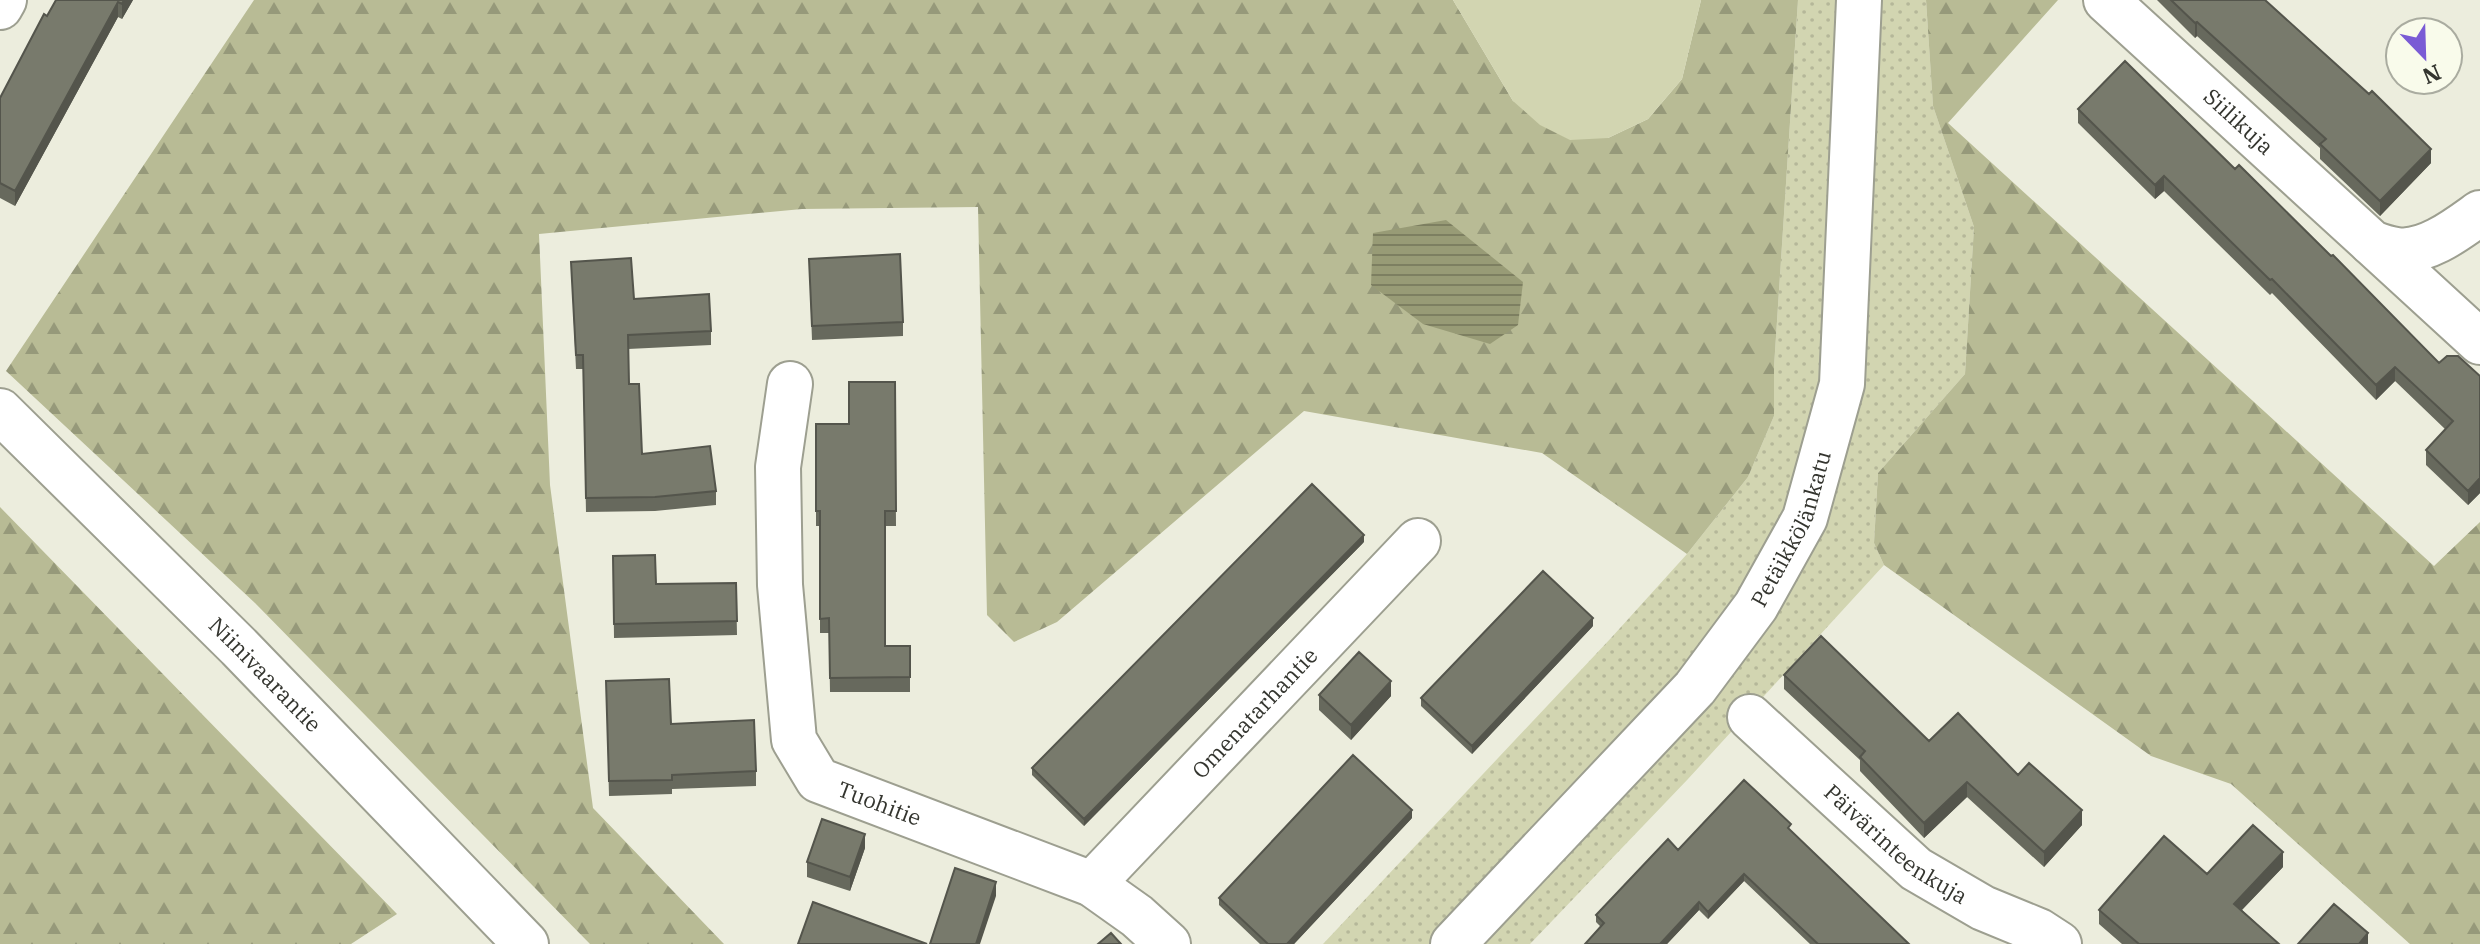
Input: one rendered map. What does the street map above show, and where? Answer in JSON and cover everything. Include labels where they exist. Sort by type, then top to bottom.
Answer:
[{"type":"street","points":[[0,7],[4,0]]},
{"type":"street","name":"Petäikkölänkatu","points":[[1453,944],[1695,688],[1756,606],[1805,518],[1842,384],[1859,0]]},
{"type":"street","name":"Siilikuja","points":[[2106,0],[2480,342]]},
{"type":"street","points":[[2372,243],[2400,251],[2423,247],[2480,213]]},
{"type":"street","name":"Tuohitie","points":[[790,384],[778,467],[780,585],[794,740],[818,780],[1092,884],[1137,916],[1168,944]]},
{"type":"street","name":"Niinivaarantie","points":[[0,411],[239,647],[526,944]]},
{"type":"street","name":"Omenatarhantie","points":[[1092,884],[1418,541]]},
{"type":"street","name":"Päivärinteenkuja","points":[[1750,717],[1916,869],[1983,908],[2043,934]]},
{"type":"shaded area","points":[[1453,0],[1701,0],[1682,79],[1648,119],[1608,138],[1570,140],[1540,125],[1513,101]]},
{"type":"shaded area","points":[[1798,0],[1926,0],[1933,106],[1974,227],[1965,374],[1878,473],[1874,543],[1884,565],[1688,779],[1530,944],[1323,944],[1611,638],[1687,554],[1748,477],[1774,416],[1774,367]]},
{"type":"shaded area","points":[[1446,220],[1523,282],[1518,325],[1490,344],[1423,324],[1371,285],[1373,233]]},
{"type":"green space","points":[[254,0],[1453,0],[1513,101],[1608,138],[1648,119],[1682,79],[1701,0],[1798,0],[1774,367],[1774,416],[1748,477],[1687,554],[1542,453],[1304,411],[1057,622],[1014,642],[987,615],[978,207],[802,209],[539,234],[550,485],[593,808],[724,944],[590,944],[255,603],[6,371]]},
{"type":"green space","points":[[1926,0],[2058,0],[1948,123],[2434,566],[2480,522],[2480,944],[2410,944],[2231,784],[2151,756],[1884,565],[1874,543],[1878,473],[1965,374],[1974,227],[1933,106]]},
{"type":"green space","points":[[0,507],[397,914],[351,944],[0,944]]},
{"type":"building","points":[[56,0],[124,0],[122,4],[118,2],[15,191],[0,183],[0,98],[44,14],[47,16]]},
{"type":"building","points":[[2171,0],[2265,0],[2369,94],[2372,91],[2431,149],[2380,201],[2320,144],[2326,139]]},
{"type":"building","points":[[2125,61],[2235,169],[2239,165],[2333,255],[2439,363],[2447,356],[2458,356],[2480,376],[2480,478],[2468,491],[2426,450],[2453,421],[2395,367],[2376,385],[2272,279],[2164,176],[2155,185],[2078,109]]},
{"type":"building","points":[[900,254],[903,322],[812,326],[809,259]]},
{"type":"building","points":[[631,258],[634,299],[709,294],[711,331],[628,335],[629,384],[639,384],[642,454],[710,446],[716,491],[655,497],[586,498],[583,355],[576,355],[571,262]]},
{"type":"building","points":[[849,382],[895,382],[896,511],[885,511],[885,646],[910,646],[910,677],[830,678],[829,618],[820,619],[816,424],[849,424]]},
{"type":"building","points":[[1312,484],[1364,535],[1084,819],[1032,768]]},
{"type":"building","points":[[655,555],[656,584],[736,583],[737,621],[614,624],[613,556]]},
{"type":"building","points":[[1543,571],[1593,618],[1472,746],[1421,698]]},
{"type":"building","points":[[1821,636],[1929,741],[1958,713],[2018,775],[2029,763],[2082,810],[2044,852],[1967,782],[1924,823],[1860,757],[1865,751],[1784,675]]},
{"type":"building","points":[[1359,652],[1391,681],[1351,725],[1319,695]]},
{"type":"building","points":[[669,679],[671,724],[754,720],[756,771],[672,775],[672,780],[609,781],[606,681]]},
{"type":"building","points":[[1353,755],[1412,810],[1287,944],[1268,944],[1219,898]]},
{"type":"building","points":[[1744,780],[1791,824],[1788,828],[1909,944],[1818,944],[1744,874],[1708,912],[1699,902],[1660,944],[1585,944],[1604,923],[1596,915],[1668,839],[1678,850]]},
{"type":"building","points":[[822,819],[865,834],[850,877],[807,862]]},
{"type":"building","points":[[2253,825],[2283,852],[2234,904],[2279,944],[2139,944],[2099,910],[2164,836],[2207,874]]},
{"type":"building","points":[[955,868],[996,882],[976,944],[930,944]]},
{"type":"building","points":[[813,902],[927,944],[798,944]]},
{"type":"building","points":[[2334,904],[2368,933],[2359,944],[2298,944]]},
{"type":"building","points":[[1111,933],[1121,944],[1098,944]]}]
